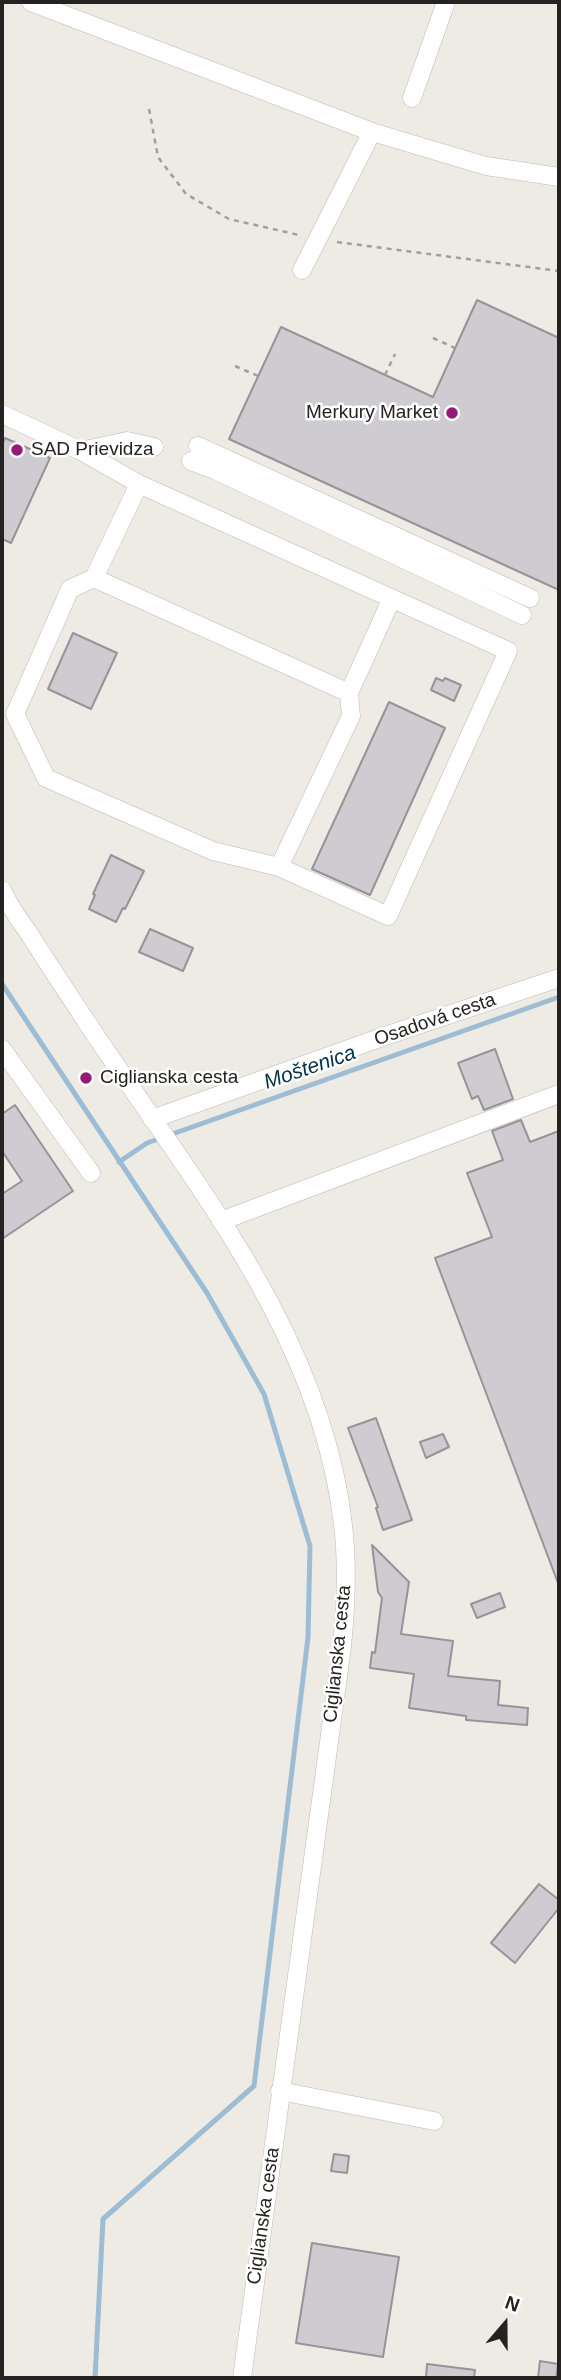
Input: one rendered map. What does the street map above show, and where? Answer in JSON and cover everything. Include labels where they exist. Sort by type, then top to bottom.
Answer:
[{"type":"street","points":[[31,2],[372,132],[486,166],[559,177]]},
{"type":"street","points":[[412,98],[446,2]]},
{"type":"street","points":[[302,270],[372,132]]},
{"type":"street","points":[[2,414],[81,451],[139,484],[508,651],[388,916],[279,867],[214,851],[47,778],[15,714],[70,589],[94,578],[139,484]]},
{"type":"street","points":[[81,451],[127,442],[154,447]]},
{"type":"street","points":[[194,454],[215,470],[526,606]]},
{"type":"street","points":[[94,578],[349,693]]},
{"type":"street","points":[[279,867],[351,716],[349,693],[392,598]]},
{"type":"street","name":"Ciglianska cesta","points":[[3,896],[256,1275],[309,1388],[337,1483],[346,1558],[342,1647],[242,2378]]},
{"type":"street","name":"Osadová cesta","points":[[161,1131],[388,1035],[559,978]]},
{"type":"street","points":[[5,1060],[91,1173]]},
{"type":"street","points":[[220,1221],[559,1094]]},
{"type":"street","points":[[280,2091],[434,2121]]},
{"type":"path","points":[[433,338],[455,348]]},
{"type":"path","points":[[385,375],[395,354]]},
{"type":"path","points":[[235,366],[258,376]]},
{"type":"building","points":[[477,300],[559,338],[559,590],[229,439],[281,327],[433,397]]},
{"type":"building","points":[[5,438],[50,458],[11,543],[2,539],[2,445]]},
{"type":"building","points":[[73,633],[117,653],[91,709],[48,689]]},
{"type":"building","points":[[436,678],[443,681],[445,678],[461,685],[454,701],[431,690]]},
{"type":"building","points":[[389,702],[445,728],[370,895],[312,869]]},
{"type":"building","points":[[111,855],[144,871],[116,922],[89,909]]},
{"type":"building","points":[[150,929],[193,948],[183,971],[139,952]]},
{"type":"building","points":[[495,1049],[513,1099],[484,1110],[478,1096],[472,1099],[458,1063]]},
{"type":"building","points":[[15,1105],[73,1191],[2,1239],[2,1194],[22,1181],[2,1151],[2,1114]]},
{"type":"building","points":[[521,1120],[530,1142],[559,1131],[558,1583],[435,1258],[492,1237],[467,1173],[503,1160],[492,1131]]},
{"type":"building","points":[[376,1418],[412,1520],[383,1530],[376,1508],[378,1507],[348,1428]]},
{"type":"building","points":[[443,1434],[449,1447],[426,1458],[420,1442]]},
{"type":"building","points":[[372,1545],[409,1582],[401,1634],[453,1641],[448,1676],[500,1681],[498,1705],[528,1708],[527,1725],[466,1720],[466,1716],[409,1708],[414,1674],[370,1668],[372,1652],[375,1653],[382,1598],[378,1592]]},
{"type":"building","points":[[500,1593],[505,1607],[477,1618],[471,1604]]},
{"type":"building","points":[[539,1884],[559,1900],[559,1908],[515,1963],[491,1943]]},
{"type":"building","points":[[334,2154],[349,2156],[347,2173],[331,2171]]},
{"type":"building","points":[[312,2243],[399,2257],[383,2357],[296,2343]]},
{"type":"building","points":[[540,2361],[558,2364],[556,2378],[538,2378]]},
{"type":"building","points":[[427,2364],[475,2370],[474,2378],[426,2378]]},
{"type":"waterway","points":[[2,984],[207,1293],[264,1394],[310,1546],[308,1637],[254,2086],[103,2219],[95,2378]]},
{"type":"waterway","name":"Moštenica","points":[[119,1162],[147,1143],[559,997]]},
{"type":"place","name":"Merkury Market","points":[[452,413]]},
{"type":"place","name":"SAD Prievidza","points":[[17,450]]},
{"type":"place","name":"Ciglianska cesta","points":[[86,1078]]}]
